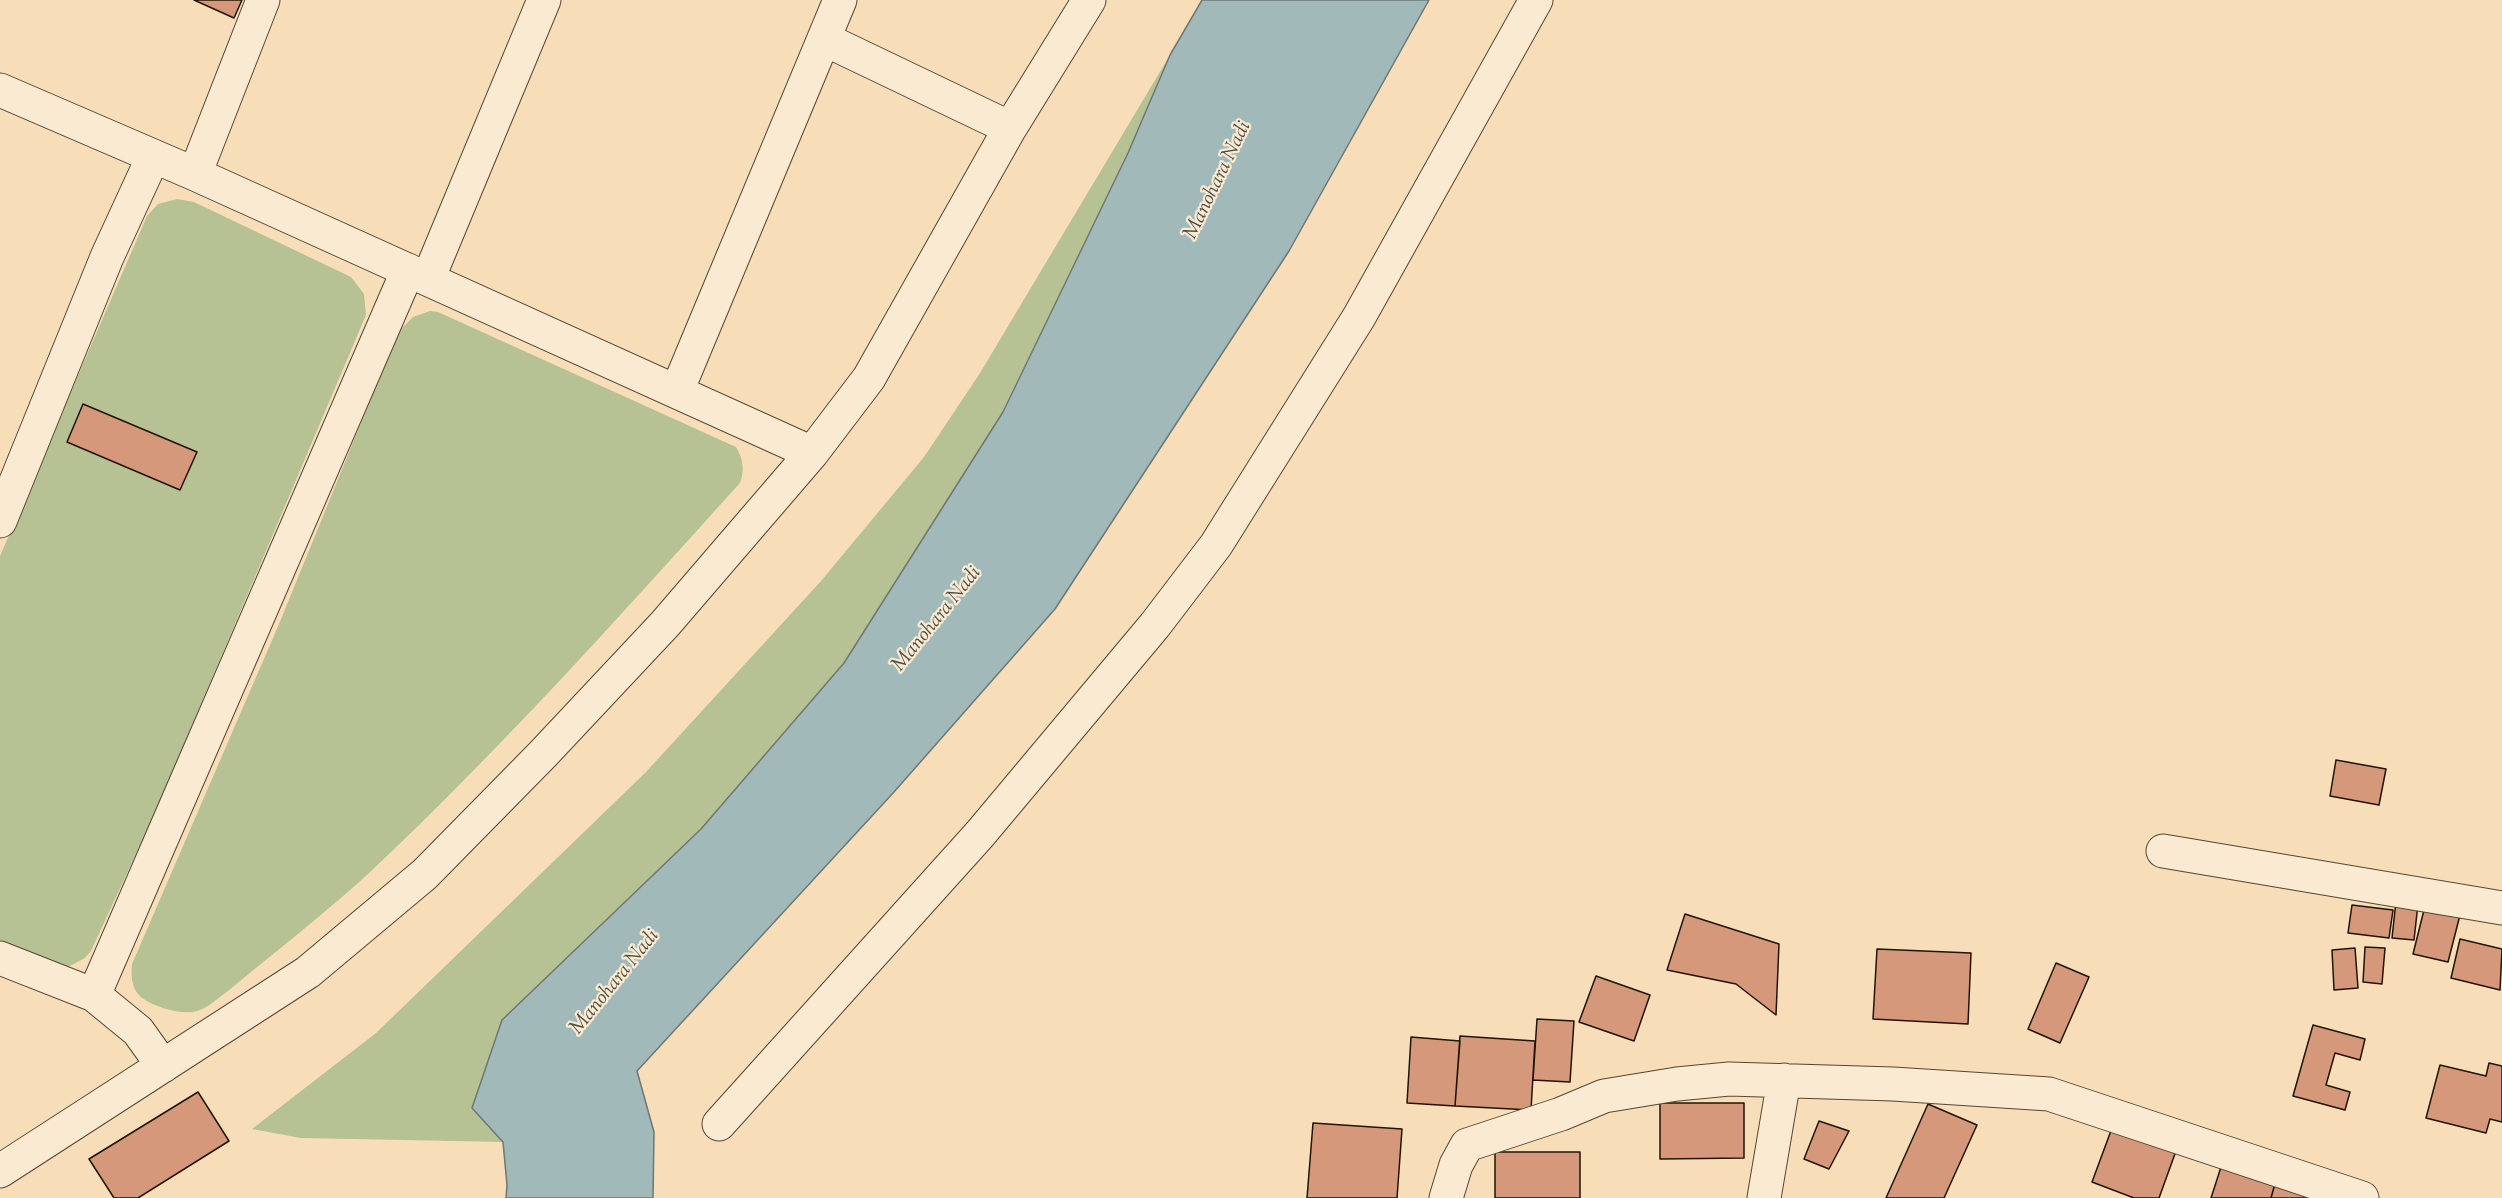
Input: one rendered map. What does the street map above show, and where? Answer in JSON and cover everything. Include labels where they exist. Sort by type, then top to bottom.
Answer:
[{"type":"street","points":[[195,174],[263,0]]},
{"type":"street","points":[[94,995],[544,0]]},
{"type":"street","points":[[677,391],[840,0]]},
{"type":"street","points":[[0,1171],[308,972],[424,874],[543,754],[665,624],[812,453],[869,378],[1010,128],[1089,0]]},
{"type":"street","points":[[719,1125],[980,834],[1155,625],[1216,545],[1359,317],[1536,0]]},
{"type":"street","points":[[824,39],[1010,128]]},
{"type":"street","points":[[0,90],[195,174],[812,453]]},
{"type":"street","points":[[0,520],[107,257],[153,157]]},
{"type":"street","points":[[2163,851],[2502,908]]},
{"type":"street","points":[[0,958],[94,995],[138,1031],[164,1066]]},
{"type":"street","points":[[1446,1198],[1456,1165],[1467,1145],[1560,1114],[1604,1096],[1677,1084],[1729,1079],[1893,1084],[2049,1094],[2362,1198]]},
{"type":"street","points":[[1764,1198],[1784,1080]]},
{"type":"green space","points":[[1170,55],[1128,153],[1003,412],[844,663],[701,829],[472,1108],[503,1142],[301,1138],[252,1129],[376,1033],[646,772],[821,581],[924,457],[980,373]]},
{"type":"green space","points":[[177,199],[194,202],[351,277],[364,294],[366,315],[154,815],[91,951],[85,958],[66,968],[0,947],[0,556],[147,216],[158,204]]},
{"type":"green space","points":[[430,311],[438,312],[736,447],[743,465],[740,483],[511,732],[417,827],[334,904],[228,991],[201,1010],[175,1011],[150,1003],[134,988],[132,964],[279,624],[398,332],[413,317]]},
{"type":"water","name":"Manohara Nadi","points":[[1202,0],[1429,0],[1289,251],[1055,609],[894,792],[637,1071],[654,1132],[653,1198],[506,1198],[503,1142],[472,1108],[502,1020],[701,829],[844,663],[1003,412],[1128,153],[1170,55]]},
{"type":"building","points":[[194,0],[242,0],[234,18]]},
{"type":"building","points":[[83,404],[197,452],[180,490],[67,442]]},
{"type":"building","points":[[2336,760],[2386,769],[2379,805],[2330,796]]},
{"type":"building","points":[[2396,901],[2418,904],[2414,940],[2392,938]]},
{"type":"building","points":[[2352,905],[2393,910],[2389,938],[2348,933]]},
{"type":"building","points":[[2425,906],[2460,915],[2448,962],[2413,954]]},
{"type":"building","points":[[1685,914],[1779,944],[1776,1015],[1736,984],[1667,970]]},
{"type":"building","points":[[2460,939],[2502,949],[2500,990],[2451,978]]},
{"type":"building","points":[[2365,947],[2385,948],[2382,984],[2363,982]]},
{"type":"building","points":[[2355,948],[2358,988],[2334,990],[2332,950]]},
{"type":"building","points":[[1877,949],[1971,953],[1968,1024],[1873,1019]]},
{"type":"building","points":[[2056,963],[2089,977],[2060,1043],[2028,1029]]},
{"type":"building","points":[[1596,976],[1650,995],[1634,1041],[1579,1022]]},
{"type":"building","points":[[1537,1019],[1574,1021],[1570,1082],[1533,1080]]},
{"type":"building","points":[[2313,1025],[2365,1039],[2360,1060],[2335,1053],[2326,1085],[2350,1092],[2345,1110],[2293,1096]]},
{"type":"building","points":[[1460,1036],[1535,1041],[1531,1110],[1455,1106]]},
{"type":"building","points":[[1411,1037],[1460,1041],[1455,1106],[1407,1103]]},
{"type":"building","points":[[2489,1063],[2502,1066],[2502,1122],[2490,1119],[2486,1133],[2426,1118],[2440,1065],[2486,1076]]},
{"type":"building","points":[[198,1092],[229,1141],[138,1198],[114,1198],[89,1159]]},
{"type":"building","points":[[1660,1103],[1744,1103],[1744,1158],[1660,1159]]},
{"type":"building","points":[[1928,1104],[1977,1125],[1944,1198],[1886,1198]]},
{"type":"building","points":[[1819,1121],[1849,1131],[1829,1169],[1804,1159]]},
{"type":"building","points":[[1313,1123],[1402,1129],[1397,1198],[1307,1198]]},
{"type":"building","points":[[2112,1128],[2176,1151],[2159,1198],[2134,1198],[2092,1182]]},
{"type":"building","points":[[1495,1152],[1580,1152],[1580,1198],[1495,1198]]},
{"type":"building","points":[[2221,1167],[2275,1184],[2271,1198],[2211,1198]]},
{"type":"building","points":[[2277,1176],[2341,1198],[2271,1198]]}]
